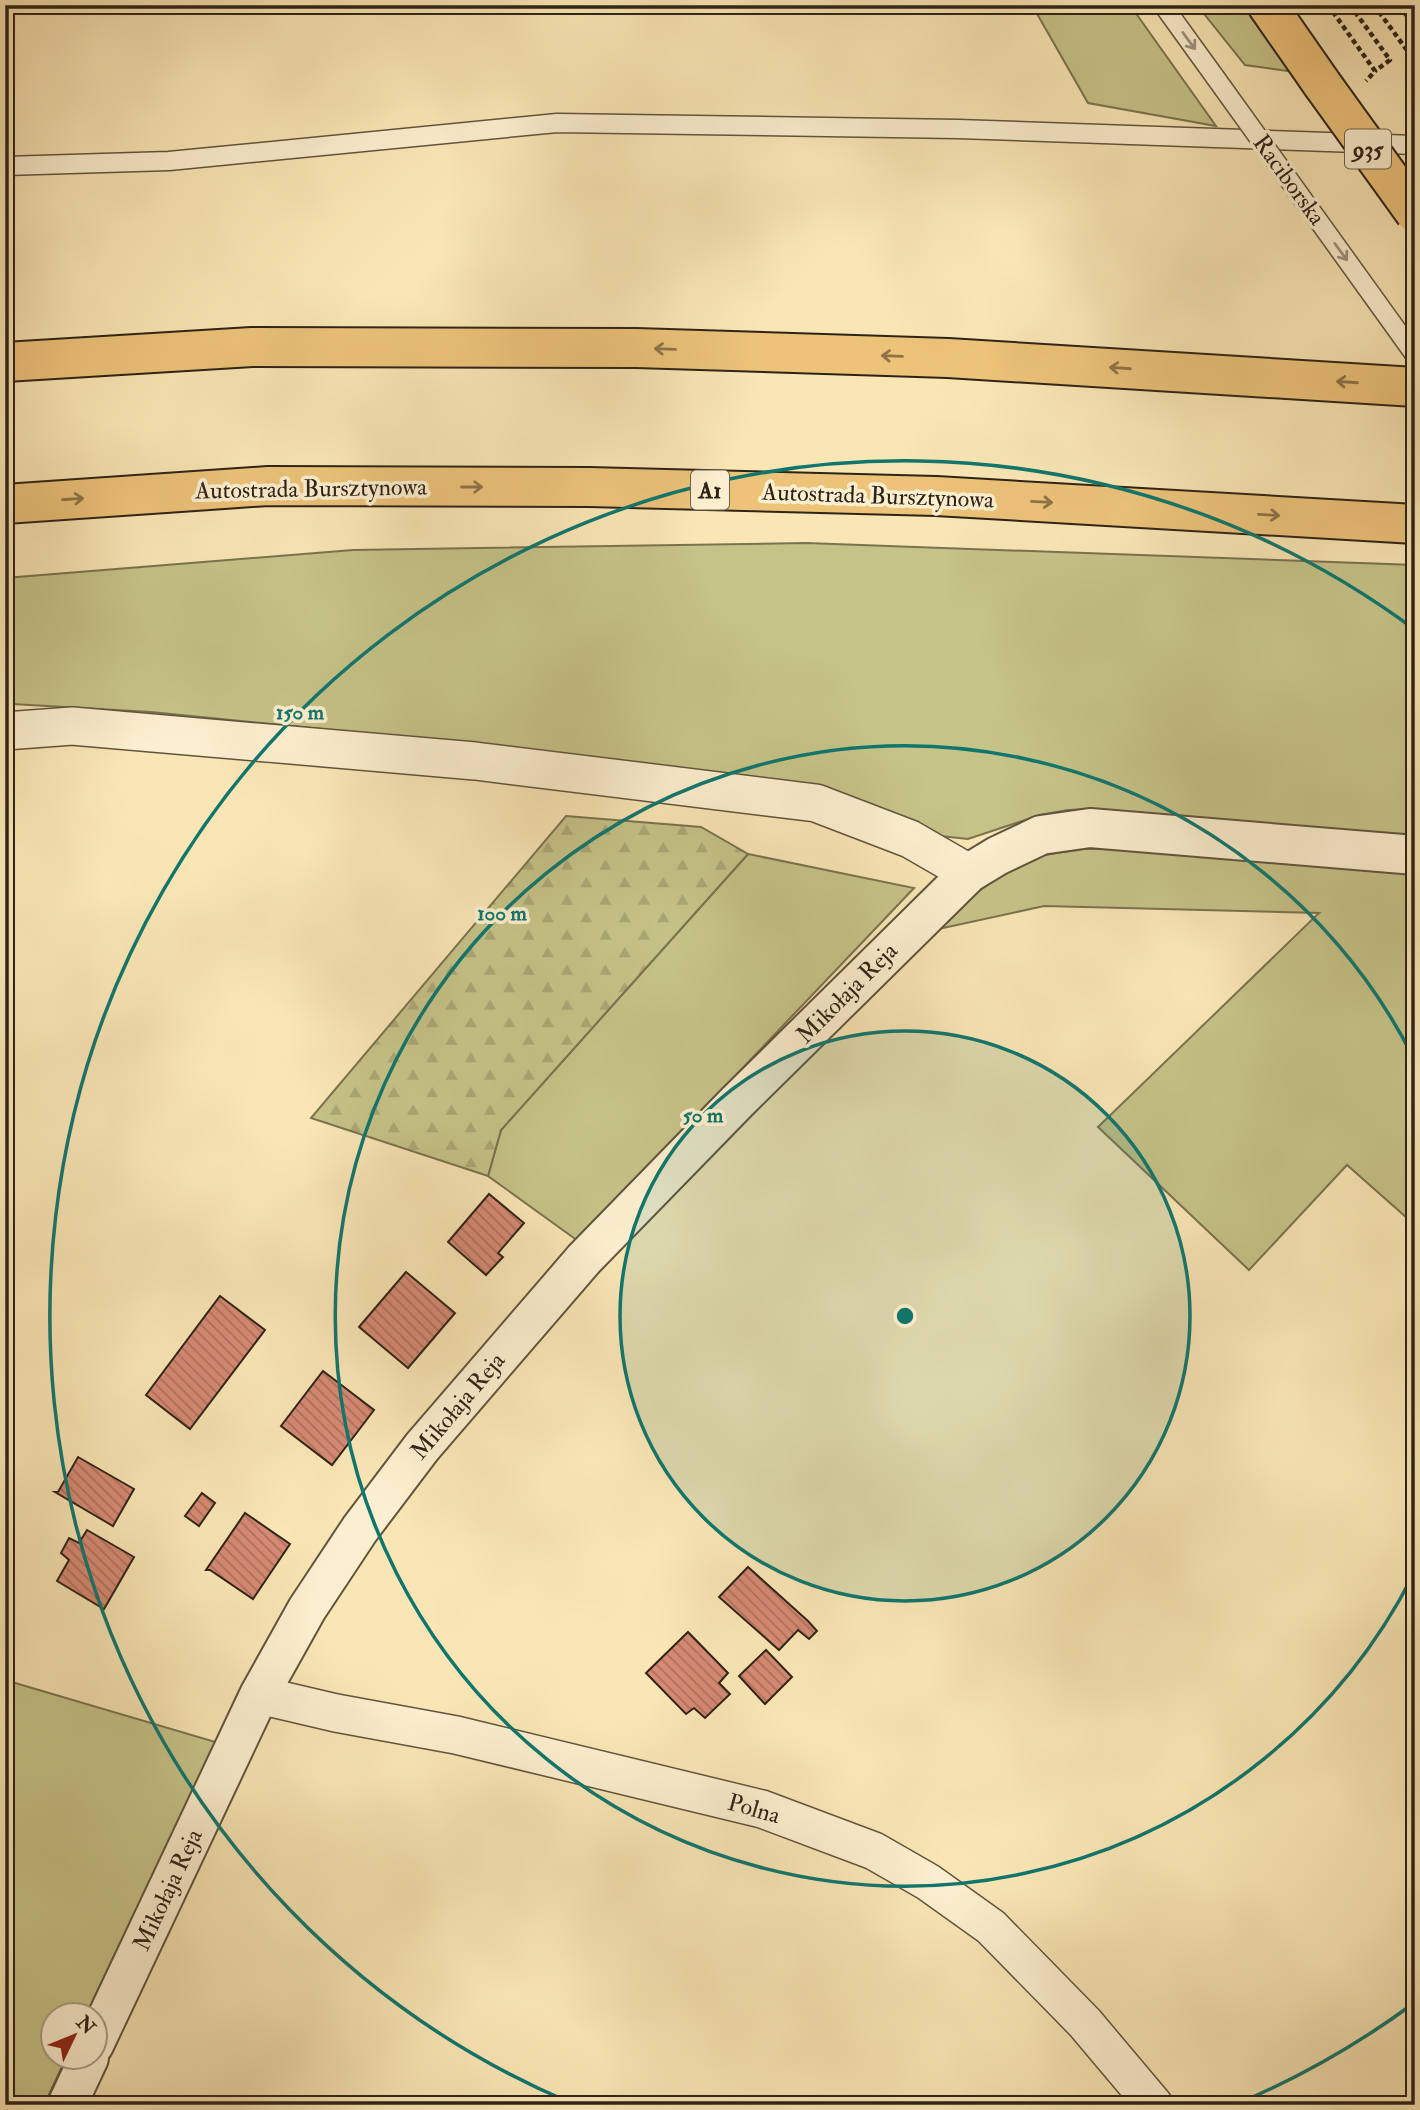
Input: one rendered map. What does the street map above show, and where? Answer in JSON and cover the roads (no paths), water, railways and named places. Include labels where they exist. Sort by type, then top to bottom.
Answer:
[{"type":"main road","name":"935","points":[[1267,5],[1415,213]]},
{"type":"main road","points":[[5,362],[252,347],[636,348],[948,358],[1415,387]]},
{"type":"main road","name":"Autostrada Bursztynowa","points":[[5,504],[268,486],[589,487],[936,496],[1415,524]]},
{"type":"street","points":[[5,731],[72,726],[475,761],[816,803],[910,839],[969,873]]},
{"type":"street","name":"Mikołaja Reja","points":[[108,2015],[259,1695],[307,1609],[359,1529],[422,1447],[584,1259],[737,1102],[969,873],[1041,835],[1090,828],[1415,855]]},
{"type":"street","name":"Polna","points":[[259,1695],[336,1713],[456,1735],[762,1809],[874,1851],[928,1882],[991,1927],[1085,2023],[1154,2105]]},
{"type":"street","points":[[66,2105],[82,2072]]},
{"type":"lane","name":"Raciborska","points":[[1163,5],[1415,355]]},
{"type":"lane","points":[[5,166],[169,161],[557,123],[958,129],[1415,145]]}]
